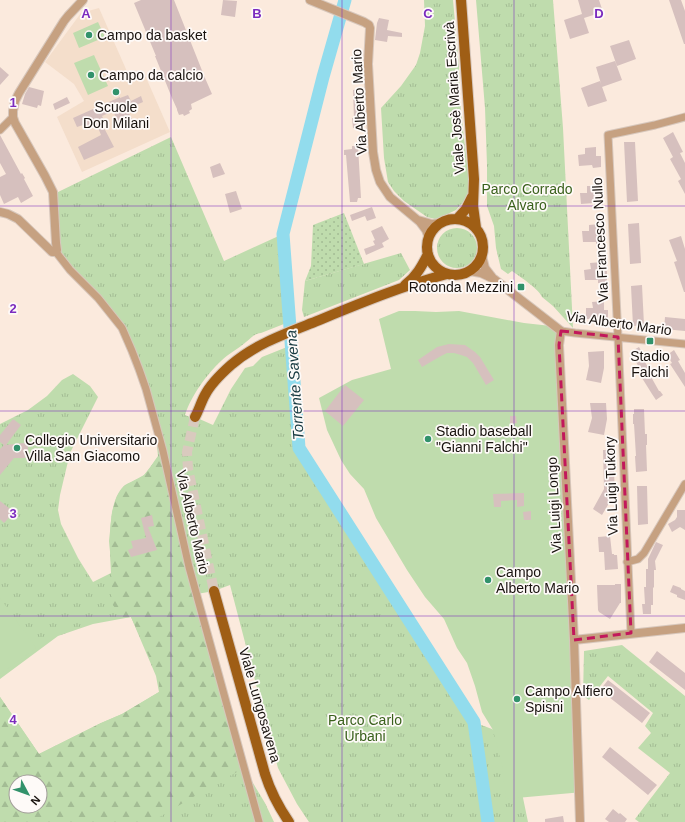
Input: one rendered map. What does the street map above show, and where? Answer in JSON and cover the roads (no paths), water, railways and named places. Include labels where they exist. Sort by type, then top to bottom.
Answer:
[{"type":"main road","name":"Viale Josè Maria Escrivà","points":[[461,0],[474,171],[473,211],[476,228]]},
{"type":"main road","name":"Viale Josè Maria Escrivà","points":[[457,219],[466,209],[474,193]]},
{"type":"main road","points":[[195,417],[206,394],[220,375],[242,356],[257,347],[341,311],[396,291],[447,274],[459,275],[470,271],[479,262],[482,256],[483,248],[480,234],[476,228],[464,220],[449,220],[441,223],[432,232],[427,244],[428,254],[435,267],[447,274]]},
{"type":"main road","points":[[396,291],[407,284],[420,270],[428,254]]},
{"type":"main road","name":"Viale Lungosavena","points":[[214,591],[270,790],[289,822]]},
{"type":"street","points":[[0,212],[18,219],[52,252],[56,252],[53,192],[15,122],[13,111],[15,101],[19,93],[64,21],[83,0]]},
{"type":"street","name":"Via Alberto Mario","points":[[314,1],[369,25],[368,64],[371,130],[376,170],[380,182],[386,192],[424,226],[429,238]]},
{"type":"street","points":[[0,130],[13,117]]},
{"type":"street","name":"Via Francesco Nullo","points":[[618,337],[608,135],[685,118]]},
{"type":"street","name":"Via Alberto Mario","points":[[418,220],[432,224],[441,223]]},
{"type":"street","name":"Via Alberto Mario","points":[[56,252],[70,270],[98,298],[122,328],[139,369],[163,451],[189,566],[259,822]]},
{"type":"street","name":"Via Alberto Mario","points":[[482,256],[488,273],[494,279],[561,331],[685,344]]},
{"type":"street","name":"Via Alberto Mario","points":[[470,271],[480,273],[494,279]]},
{"type":"street","name":"Via Luigi Longo","points":[[561,331],[559,345],[574,640],[580,822]]},
{"type":"street","name":"Via Luigi Tukory","points":[[618,337],[630,633]]},
{"type":"street","points":[[627,562],[638,559],[644,552],[684,487]]},
{"type":"street","points":[[574,640],[685,628]]},
{"type":"waterway","name":"Torrente Savena","points":[[345,0],[323,77],[283,234],[299,448],[474,722],[488,822]]},
{"type":"tunnel","points":[[195,417],[187,452],[188,469],[214,591]]},
{"type":"place","name":"Campo da basket","points":[[89,35]]},
{"type":"place","name":"Campo da calcio","points":[[91,75]]},
{"type":"place","name":"Scuole Don Milani","points":[[116,92]]},
{"type":"place","name":"Rotonda Mezzini","points":[[521,287]]},
{"type":"place","name":"Stadio Falchi","points":[[650,341]]},
{"type":"place","name":"Stadio baseball \"Gianni Falchi\"","points":[[428,439]]},
{"type":"place","name":"Collegio Universitario Villa San Giacomo","points":[[17,448]]},
{"type":"place","name":"Campo Alberto Mario","points":[[488,580]]},
{"type":"place","name":"Campo Alfiero Spisni","points":[[517,699]]},
{"type":"park label","name":"Parco Corrado Alvaro","points":[[527,198]]},
{"type":"park label","name":"Parco Carlo Urbani","points":[[365,728]]}]
